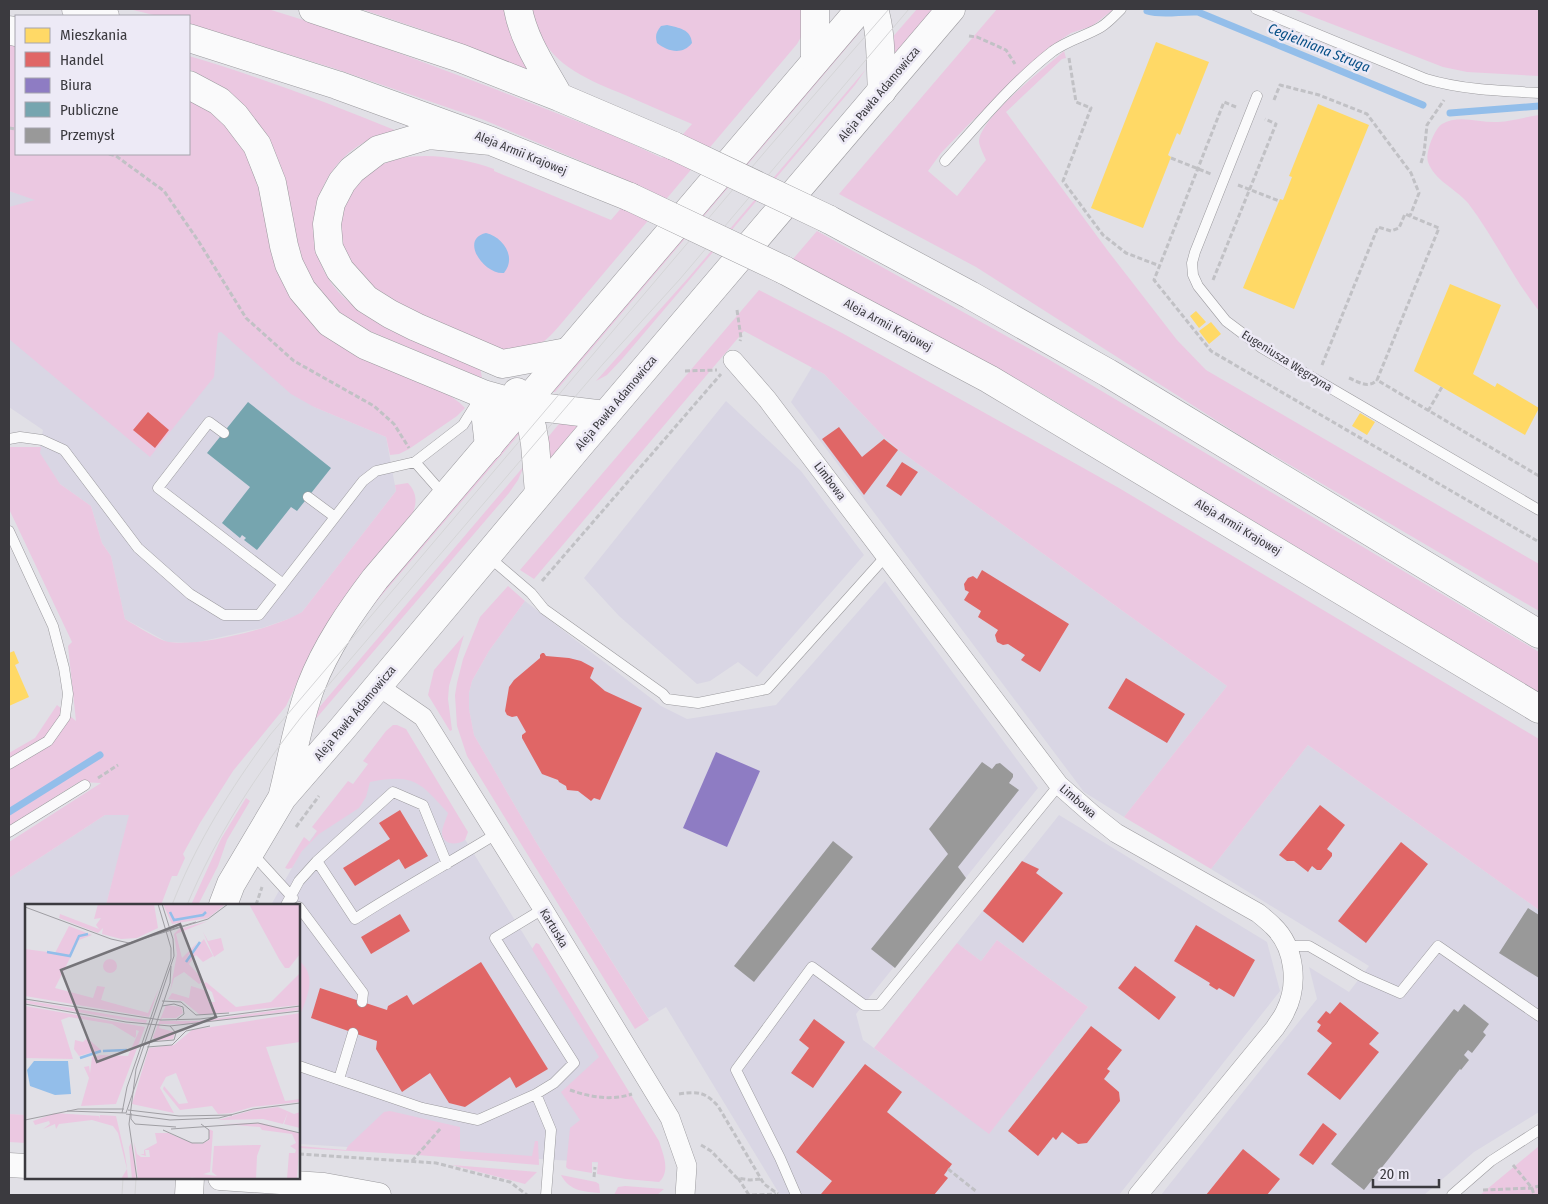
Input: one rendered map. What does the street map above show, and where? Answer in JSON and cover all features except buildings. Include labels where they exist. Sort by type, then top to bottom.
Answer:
[{"type":"main road","points":[[76,9],[102,15]]},
{"type":"main road","points":[[313,9],[432,48],[559,97],[674,146],[828,219],[970,295],[1108,373],[1539,634]]},
{"type":"main road","points":[[518,9],[520,22],[527,40],[559,97]]},
{"type":"main road","points":[[815,9],[815,61]]},
{"type":"main road","name":"Aleja Pawła Adamowicza","points":[[282,798],[310,688],[324,656],[354,608],[445,496],[860,9]]},
{"type":"main road","points":[[874,9],[878,22],[882,91]]},
{"type":"main road","name":"Aleja Pawła Adamowicza","points":[[223,904],[250,851],[282,798],[951,9]]},
{"type":"main road","name":"Aleja Armii Krajowej","points":[[190,38],[336,85],[491,140],[630,197],[784,270],[989,379],[1539,709]]},
{"type":"main road","points":[[190,86],[219,101],[235,116],[257,145],[272,183],[289,264],[302,290],[330,323],[365,345],[483,394],[523,405],[606,415]]},
{"type":"main road","points":[[491,140],[429,135],[378,150],[352,170],[342,182],[331,203],[327,224],[329,248],[340,270],[366,299],[398,318],[502,364],[567,352]]},
{"type":"main road","points":[[502,364],[523,405],[534,435],[539,493]]},
{"type":"main road","points":[[483,394],[489,446]]},
{"type":"main road","points":[[189,1195],[190,1179]]},
{"type":"street","name":"Limbowa","points":[[729,365],[767,399],[1059,785],[1116,833],[1258,913],[1274,926],[1286,946],[1290,955],[1293,972],[1293,990],[1286,1011],[1275,1028],[1138,1195]]},
{"type":"street","name":"Kartuska","points":[[378,686],[423,717],[670,1118],[687,1166],[685,1195]]},
{"type":"street","points":[[9,1164],[25,1166]]},
{"type":"street","points":[[235,1179],[324,1185],[379,1195]]},
{"type":"lane","points":[[945,161],[981,120],[1053,51],[1102,26],[1121,9]]},
{"type":"lane","points":[[1256,9],[1426,79],[1455,86],[1539,93]]},
{"type":"lane","name":"Eugeniusza Węgrzyna","points":[[1257,96],[1195,252],[1192,263],[1193,275],[1198,286],[1226,321],[1262,348],[1539,510]]},
{"type":"lane","points":[[9,439],[42,440],[64,450],[138,548],[190,594],[224,615],[259,615],[363,481],[376,471],[415,462],[463,425],[483,394]]},
{"type":"lane","points":[[224,433],[208,422],[158,488],[282,583]]},
{"type":"lane","points":[[415,462],[445,496]]},
{"type":"lane","points":[[308,497],[335,517]]},
{"type":"lane","points":[[9,531],[53,626],[64,668],[68,694],[66,718],[48,740],[9,764]]},
{"type":"lane","points":[[487,556],[531,593],[544,608],[663,694],[667,699],[698,703],[767,689],[886,556]]},
{"type":"lane","points":[[796,1195],[780,1158],[736,1070],[812,967],[864,1005],[879,1005],[1059,785]]},
{"type":"lane","points":[[9,832],[85,786]]},
{"type":"lane","points":[[286,904],[298,881],[317,861],[393,792],[423,806],[447,864]]},
{"type":"lane","points":[[317,861],[355,919],[395,892],[447,864],[496,834]]},
{"type":"lane","points":[[250,851],[297,904]]},
{"type":"lane","points":[[300,909],[362,993],[362,1002]]},
{"type":"lane","points":[[300,1066],[422,1108],[478,1120],[536,1094],[554,1083],[574,1063],[496,938],[543,909]]},
{"type":"lane","points":[[1286,946],[1308,946],[1361,976],[1400,993],[1438,946],[1539,1016]]},
{"type":"lane","points":[[339,1079],[353,1033]]},
{"type":"lane","points":[[536,1094],[551,1130],[546,1195]]},
{"type":"lane","points":[[1455,1193],[1491,1161],[1539,1130]]},
{"type":"path","points":[[970,36],[977,37],[1006,50],[1017,68],[1027,74]]},
{"type":"path","points":[[1066,43],[1076,102],[1091,108],[1063,182],[1103,235],[1126,254],[1160,266]]},
{"type":"path","points":[[1273,102],[1280,85],[1319,95],[1367,114],[1411,173],[1419,193],[1410,216]]},
{"type":"path","points":[[1421,163],[1428,125],[1435,112],[1455,86]]},
{"type":"path","points":[[1211,285],[1276,124],[1250,113]]},
{"type":"path","points":[[112,155],[164,191],[199,242],[246,318],[294,361],[374,406],[394,424],[406,442],[415,462]]},
{"type":"path","points":[[1313,362],[1322,367],[1378,226],[1391,232],[1399,228],[1405,214],[1439,228],[1377,380],[1373,385],[1366,385],[1347,378]]},
{"type":"path","points":[[531,593],[729,365],[741,338],[737,310]]},
{"type":"path","points":[[685,371],[729,365]]},
{"type":"path","points":[[1377,380],[1539,476]]},
{"type":"path","points":[[1428,411],[1442,387]]},
{"type":"path","points":[[85,786],[118,765]]},
{"type":"path","points":[[293,832],[310,808]]},
{"type":"path","points":[[256,904],[268,871]]},
{"type":"path","points":[[554,1083],[571,1091],[598,1098],[620,1098],[635,1094]]},
{"type":"path","points":[[671,1096],[695,1092],[708,1096],[718,1106],[764,1184],[779,1195]]},
{"type":"path","points":[[412,1161],[452,1115]]},
{"type":"path","points":[[696,1142],[711,1151],[737,1178],[750,1195],[779,1195]]},
{"type":"path","points":[[1503,1153],[1532,1188],[1534,1195]]},
{"type":"path","points":[[300,1154],[436,1163],[510,1182],[527,1195]]},
{"type":"path","points":[[594,1177],[595,1167]]},
{"type":"path","points":[[948,1169],[977,1192]]},
{"type":"path","points":[[737,1178],[762,1179]]},
{"type":"path","points":[[1455,1193],[1539,1186]]},
{"type":"shaded area","points":[[129,9],[268,9],[345,33],[495,89],[617,137],[662,158],[692,124],[599,84],[575,71],[545,44],[531,9],[806,9],[804,32],[797,44],[560,325],[547,339],[535,347],[510,350],[491,346],[411,312],[384,296],[360,275],[353,267],[344,250],[340,233],[343,210],[356,185],[371,171],[389,162],[409,157],[453,158],[494,169],[494,171],[611,220],[640,186],[484,120],[333,68],[190,24],[190,15],[154,15]]},
{"type":"shaded area","points":[[361,9],[504,9],[508,28],[514,42],[532,72],[426,31]]},
{"type":"shaded area","points":[[917,9],[935,9],[888,64],[890,40]]},
{"type":"shaded area","points":[[997,9],[1114,9],[1092,26],[1071,33],[1048,48],[970,123],[941,153],[928,171],[957,196],[986,160],[979,142],[982,132],[990,120],[1014,94],[1064,51],[1066,58],[1062,59],[1006,112],[1108,251],[1177,340],[1206,370],[1539,564],[1539,611],[1244,438],[976,267],[839,194]]},
{"type":"shaded area","points":[[1293,9],[1539,9],[1539,76],[1467,72],[1443,67]]},
{"type":"shaded area","points":[[860,32],[555,392],[551,392],[855,34]]},
{"type":"shaded area","points":[[9,42],[15,44],[15,155],[190,155],[190,99],[217,115],[246,151],[256,175],[278,270],[465,408],[457,416],[409,449],[399,454],[390,455],[386,437],[314,407],[291,394],[221,332],[218,333],[214,377],[150,457],[9,339],[9,207],[35,200],[9,191]]},
{"type":"shaded area","points":[[190,56],[294,91],[397,131],[374,137],[354,149],[345,156],[330,175],[317,202],[314,220],[314,237],[318,254],[324,270],[333,285],[359,309],[480,367],[482,378],[369,331],[337,311],[318,291],[304,266],[266,136],[247,110],[215,84],[190,70]]},
{"type":"shaded area","points":[[866,69],[855,85],[623,358],[607,375],[596,381],[689,277]]},
{"type":"shaded area","points":[[1539,115],[1539,311],[1520,285],[1468,203],[1435,174],[1427,158],[1433,136],[1442,124],[1449,121],[1462,119],[1498,122]]},
{"type":"shaded area","points":[[9,191],[191,246],[314,407],[386,437],[396,491],[302,612],[294,617],[262,628],[194,643],[167,642],[125,619],[111,556],[102,543],[91,506],[60,484],[39,453],[43,430],[9,407]]},
{"type":"shaded area","points":[[817,231],[1048,359],[1539,652],[1539,693],[1038,391],[793,259]]},
{"type":"shaded area","points":[[759,290],[842,333],[1119,488],[1539,739],[1539,910],[1308,745],[1211,869],[1124,817],[1227,686],[900,451],[885,438],[824,374],[744,331],[534,579],[520,570]]},
{"type":"shaded area","points":[[812,367],[824,374],[885,438],[900,451],[1227,686],[1124,817],[1084,792],[791,402]]},
{"type":"shaded area","points":[[726,401],[801,471],[864,555],[757,677],[738,662],[710,681],[697,684],[619,616],[584,578]]},
{"type":"shaded area","points":[[586,417],[545,468],[544,442],[563,419]]},
{"type":"shaded area","points":[[524,422],[527,425],[358,623],[377,596]]},
{"type":"shaded area","points":[[9,447],[41,447],[40,453],[60,484],[91,506],[102,543],[111,556],[125,619],[164,641],[182,643],[237,635],[274,624],[302,612],[396,491],[395,485],[408,483],[414,491],[416,499],[411,518],[317,641],[286,706],[233,771],[200,823],[183,854],[185,858],[177,876],[172,876],[161,904],[106,904],[129,815],[105,815],[9,878],[9,842],[101,783],[79,782],[9,826],[9,753],[35,738],[57,705],[76,721],[68,646],[72,642],[9,509]]},
{"type":"shaded area","points":[[524,466],[518,480],[509,493],[314,721],[311,717]]},
{"type":"shaded area","points":[[885,581],[1038,788],[856,1014],[863,1040],[989,1133],[1088,1007],[997,940],[981,961],[957,943],[1059,815],[1267,942],[1280,991],[1119,1195],[780,1195],[666,1007],[648,1018],[536,842],[474,735],[469,709],[469,693],[472,681],[489,651],[525,601],[661,706],[687,719],[776,705]]},
{"type":"shaded area","points":[[508,586],[525,601],[489,651],[472,681],[469,693],[469,709],[474,735],[536,842],[649,1020],[635,1029],[467,756],[457,726],[455,695],[463,659],[480,617]]},
{"type":"shaded area","points":[[464,635],[449,686],[448,699],[452,730],[450,731],[428,695],[434,670]]},
{"type":"shaded area","points":[[393,725],[406,729],[468,832],[465,840],[459,843],[451,843],[445,840],[442,831],[448,813],[423,787],[407,780],[385,779],[370,782],[366,797],[359,808],[319,834],[302,851],[292,868],[285,868],[304,837],[310,842],[317,831],[312,827],[348,781],[353,784],[368,764],[363,761],[386,731]]},
{"type":"shaded area","points":[[1308,745],[1539,910],[1539,1112],[1474,1152],[1424,1195],[1161,1195],[1317,999],[1309,967],[1349,992],[1369,966],[1211,869]]},
{"type":"shaded area","points":[[404,773],[437,794],[626,1100],[606,1163],[300,1144],[300,904],[272,904],[301,852],[327,818],[370,781]]},
{"type":"shaded area","points":[[246,798],[250,801],[227,840],[218,866],[199,904],[191,904],[221,839]]},
{"type":"shaded area","points":[[105,815],[130,815],[106,904],[25,904],[25,1115],[9,1114],[9,878]]},
{"type":"shaded area","points":[[997,940],[1088,1007],[989,1134],[874,1048],[957,943],[981,961]]},
{"type":"shaded area","points":[[536,943],[539,944],[659,1141],[664,1157],[665,1173],[659,1182],[597,1174],[598,1162],[592,1162],[592,1173],[566,1167],[570,1128],[580,1120],[561,1092],[599,1057],[532,949]]},
{"type":"shaded area","points":[[300,961],[306,968],[309,978],[307,996],[300,1014]]},
{"type":"shaded area","points":[[390,1111],[460,1127],[460,1151],[532,1156],[535,1141],[538,1141],[539,1165],[300,1148],[300,1146],[346,1150],[384,1112]]},
{"type":"shaded area","points":[[9,1114],[25,1115],[25,1143],[9,1142]]},
{"type":"shaded area","points":[[1539,1146],[1539,1195],[1480,1195]]},
{"type":"shaded area","points":[[452,1165],[537,1172],[525,1184]]},
{"type":"shaded area","points":[[561,1175],[596,1182],[599,1184],[600,1193],[578,1190],[568,1184]]},
{"type":"shaded area","points":[[618,1187],[664,1189],[657,1195],[614,1195]]},
{"type":"water","points":[[667,25],[687,32],[692,43],[680,51],[675,51],[657,43],[656,36],[658,30],[661,26]]},
{"type":"water","points":[[486,233],[498,239],[506,248],[509,261],[504,273],[496,272],[489,268],[477,256],[475,242],[478,237]]},
{"type":"waterway","name":"Cegielniana Struga","points":[[1147,11],[1166,13],[1198,12],[1423,105]]},
{"type":"waterway","name":"Cegielniana Struga","points":[[1450,113],[1539,106]]},
{"type":"waterway","name":"Cegielniana Struga","points":[[9,812],[100,755]]},
{"type":"tram line","points":[[172,904],[192,860],[215,817],[270,735],[769,147],[889,9]]},
{"type":"tram line","points":[[187,904],[198,879],[238,807],[302,716],[603,364],[680,279],[909,9]]},
{"type":"tram line","points":[[122,1195],[123,1179]]},
{"type":"tram line","points":[[135,1195],[136,1179]]}]
